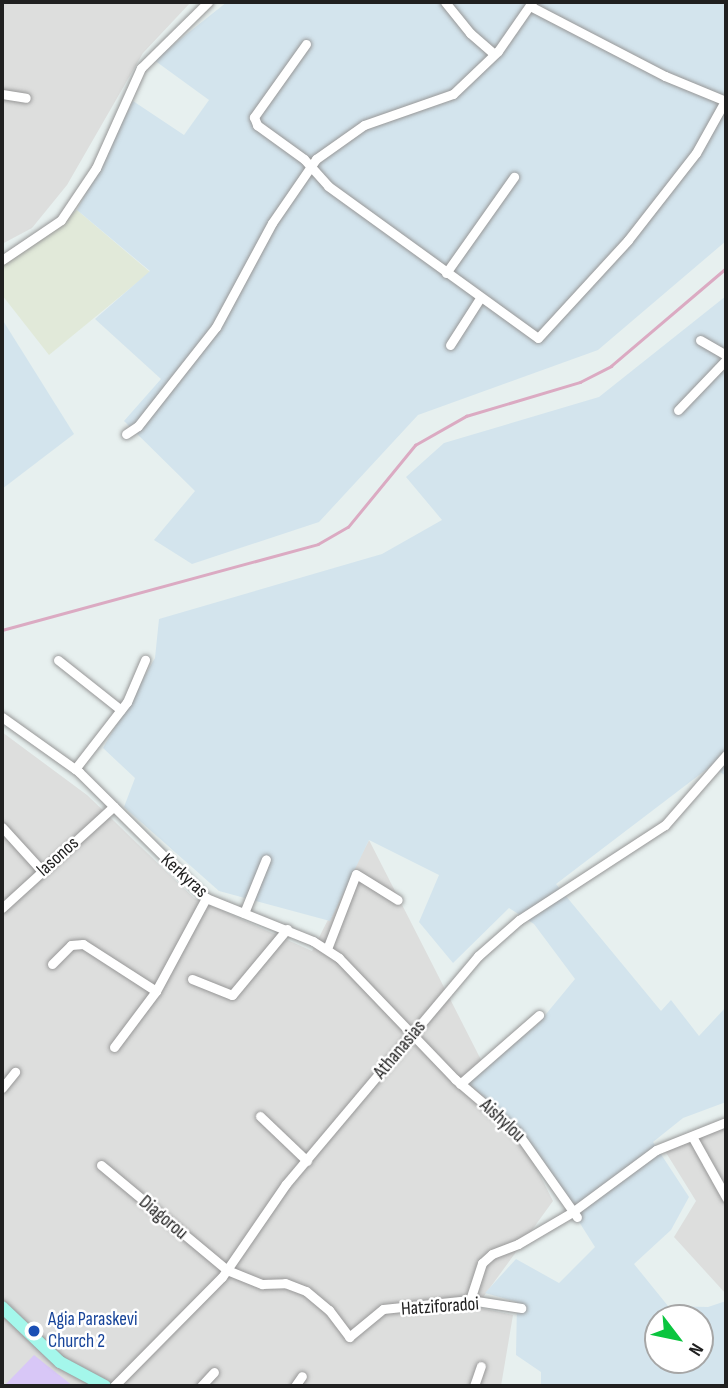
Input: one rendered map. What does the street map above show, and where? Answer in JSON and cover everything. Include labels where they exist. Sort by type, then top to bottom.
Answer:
[{"type":"main road","points":[[2,1307],[60,1362],[100,1385]]},
{"type":"street","points":[[2,260],[61,220],[96,168],[141,68],[208,2]]},
{"type":"street","points":[[445,2],[470,33],[494,54]]},
{"type":"street","points":[[126,433],[138,426],[216,327],[272,223],[310,166],[364,125],[453,94],[494,54],[531,4],[665,76],[726,101],[696,153],[547,333],[533,337],[328,186],[310,166],[254,120],[306,44]]},
{"type":"street","points":[[2,94],[26,98]]},
{"type":"street","points":[[446,273],[514,177]]},
{"type":"street","points":[[450,345],[480,298]]},
{"type":"street","points":[[678,410],[726,357],[699,340]]},
{"type":"street","points":[[58,660],[121,710]]},
{"type":"street","points":[[75,769],[121,710],[145,660]]},
{"type":"street","name":"Kerkyras","points":[[2,717],[75,769],[206,898],[287,929],[327,949],[413,1035]]},
{"type":"street","name":"Athanasias","points":[[114,1386],[227,1270],[269,1206],[478,956],[519,920],[665,825],[726,755]]},
{"type":"street","name":"Iasonos","points":[[2,908],[114,806]]},
{"type":"street","points":[[2,827],[42,871]]},
{"type":"street","points":[[244,913],[266,859]]},
{"type":"street","points":[[327,949],[356,874],[398,900]]},
{"type":"street","points":[[114,1047],[156,991],[206,898]]},
{"type":"street","points":[[192,979],[232,995],[287,929]]},
{"type":"street","points":[[52,964],[68,947],[83,944],[156,991]]},
{"type":"street","points":[[460,1084],[539,1015]]},
{"type":"street","name":"Aishylou","points":[[413,1035],[460,1084],[517,1132],[574,1215]]},
{"type":"street","points":[[2,1087],[15,1072]]},
{"type":"street","points":[[260,1116],[307,1161]]},
{"type":"street","points":[[470,1300],[486,1258],[574,1215],[656,1150],[693,1138],[726,1122]]},
{"type":"street","points":[[693,1138],[726,1197]]},
{"type":"street","name":"Diagorou","points":[[101,1165],[227,1270]]},
{"type":"street","name":"Hatziforadoi","points":[[227,1270],[262,1284],[285,1283],[306,1291],[329,1310],[349,1337],[383,1309],[470,1300],[521,1308]]},
{"type":"street","points":[[474,1386],[481,1366]]},
{"type":"street","points":[[201,1386],[214,1373]]},
{"type":"street","points":[[295,1386],[302,1376]]},
{"type":"shaded area","points":[[2,2],[191,2],[143,53],[67,185],[32,228],[2,244]]},
{"type":"shaded area","points":[[227,2],[726,2],[726,241],[598,350],[418,415],[319,522],[192,564],[154,540],[195,491],[124,421],[161,379],[95,319],[150,271],[77,210],[133,101],[184,135],[209,100],[154,60]]},
{"type":"shaded area","points":[[77,210],[150,272],[49,355],[2,295],[2,265]]},
{"type":"shaded area","points":[[726,296],[726,776],[711,766],[556,884],[661,1011],[671,1000],[699,1036],[726,1007],[726,1102],[683,1118],[653,1142],[689,1197],[671,1230],[634,1264],[666,1304],[644,1304],[644,1374],[714,1374],[714,1305],[726,1301],[726,1386],[541,1386],[541,1372],[516,1355],[517,1302],[485,1293],[516,1259],[559,1283],[595,1247],[520,1129],[466,1081],[537,1025],[575,979],[534,924],[509,908],[453,963],[419,922],[439,875],[369,840],[330,921],[219,891],[124,807],[135,778],[103,748],[155,658],[159,619],[382,554],[442,520],[406,477],[444,443],[599,397]]},
{"type":"shaded area","points":[[2,319],[74,434],[2,489]]},
{"type":"shaded area","points":[[2,732],[87,795],[194,898],[312,951],[369,840],[553,1201],[476,1307],[513,1315],[501,1386],[2,1386]]},
{"type":"shaded area","points":[[726,1125],[726,1294],[674,1237],[696,1201],[665,1151]]},
{"type":"shaded area","points":[[34,1355],[73,1386],[4,1386]]},
{"type":"waterway","points":[[2,630],[318,544],[348,527],[415,445],[466,416],[580,382],[611,366],[726,268]]},
{"type":"place","name":"Agia Paraskevi Church 2","points":[[34,1331]]}]
